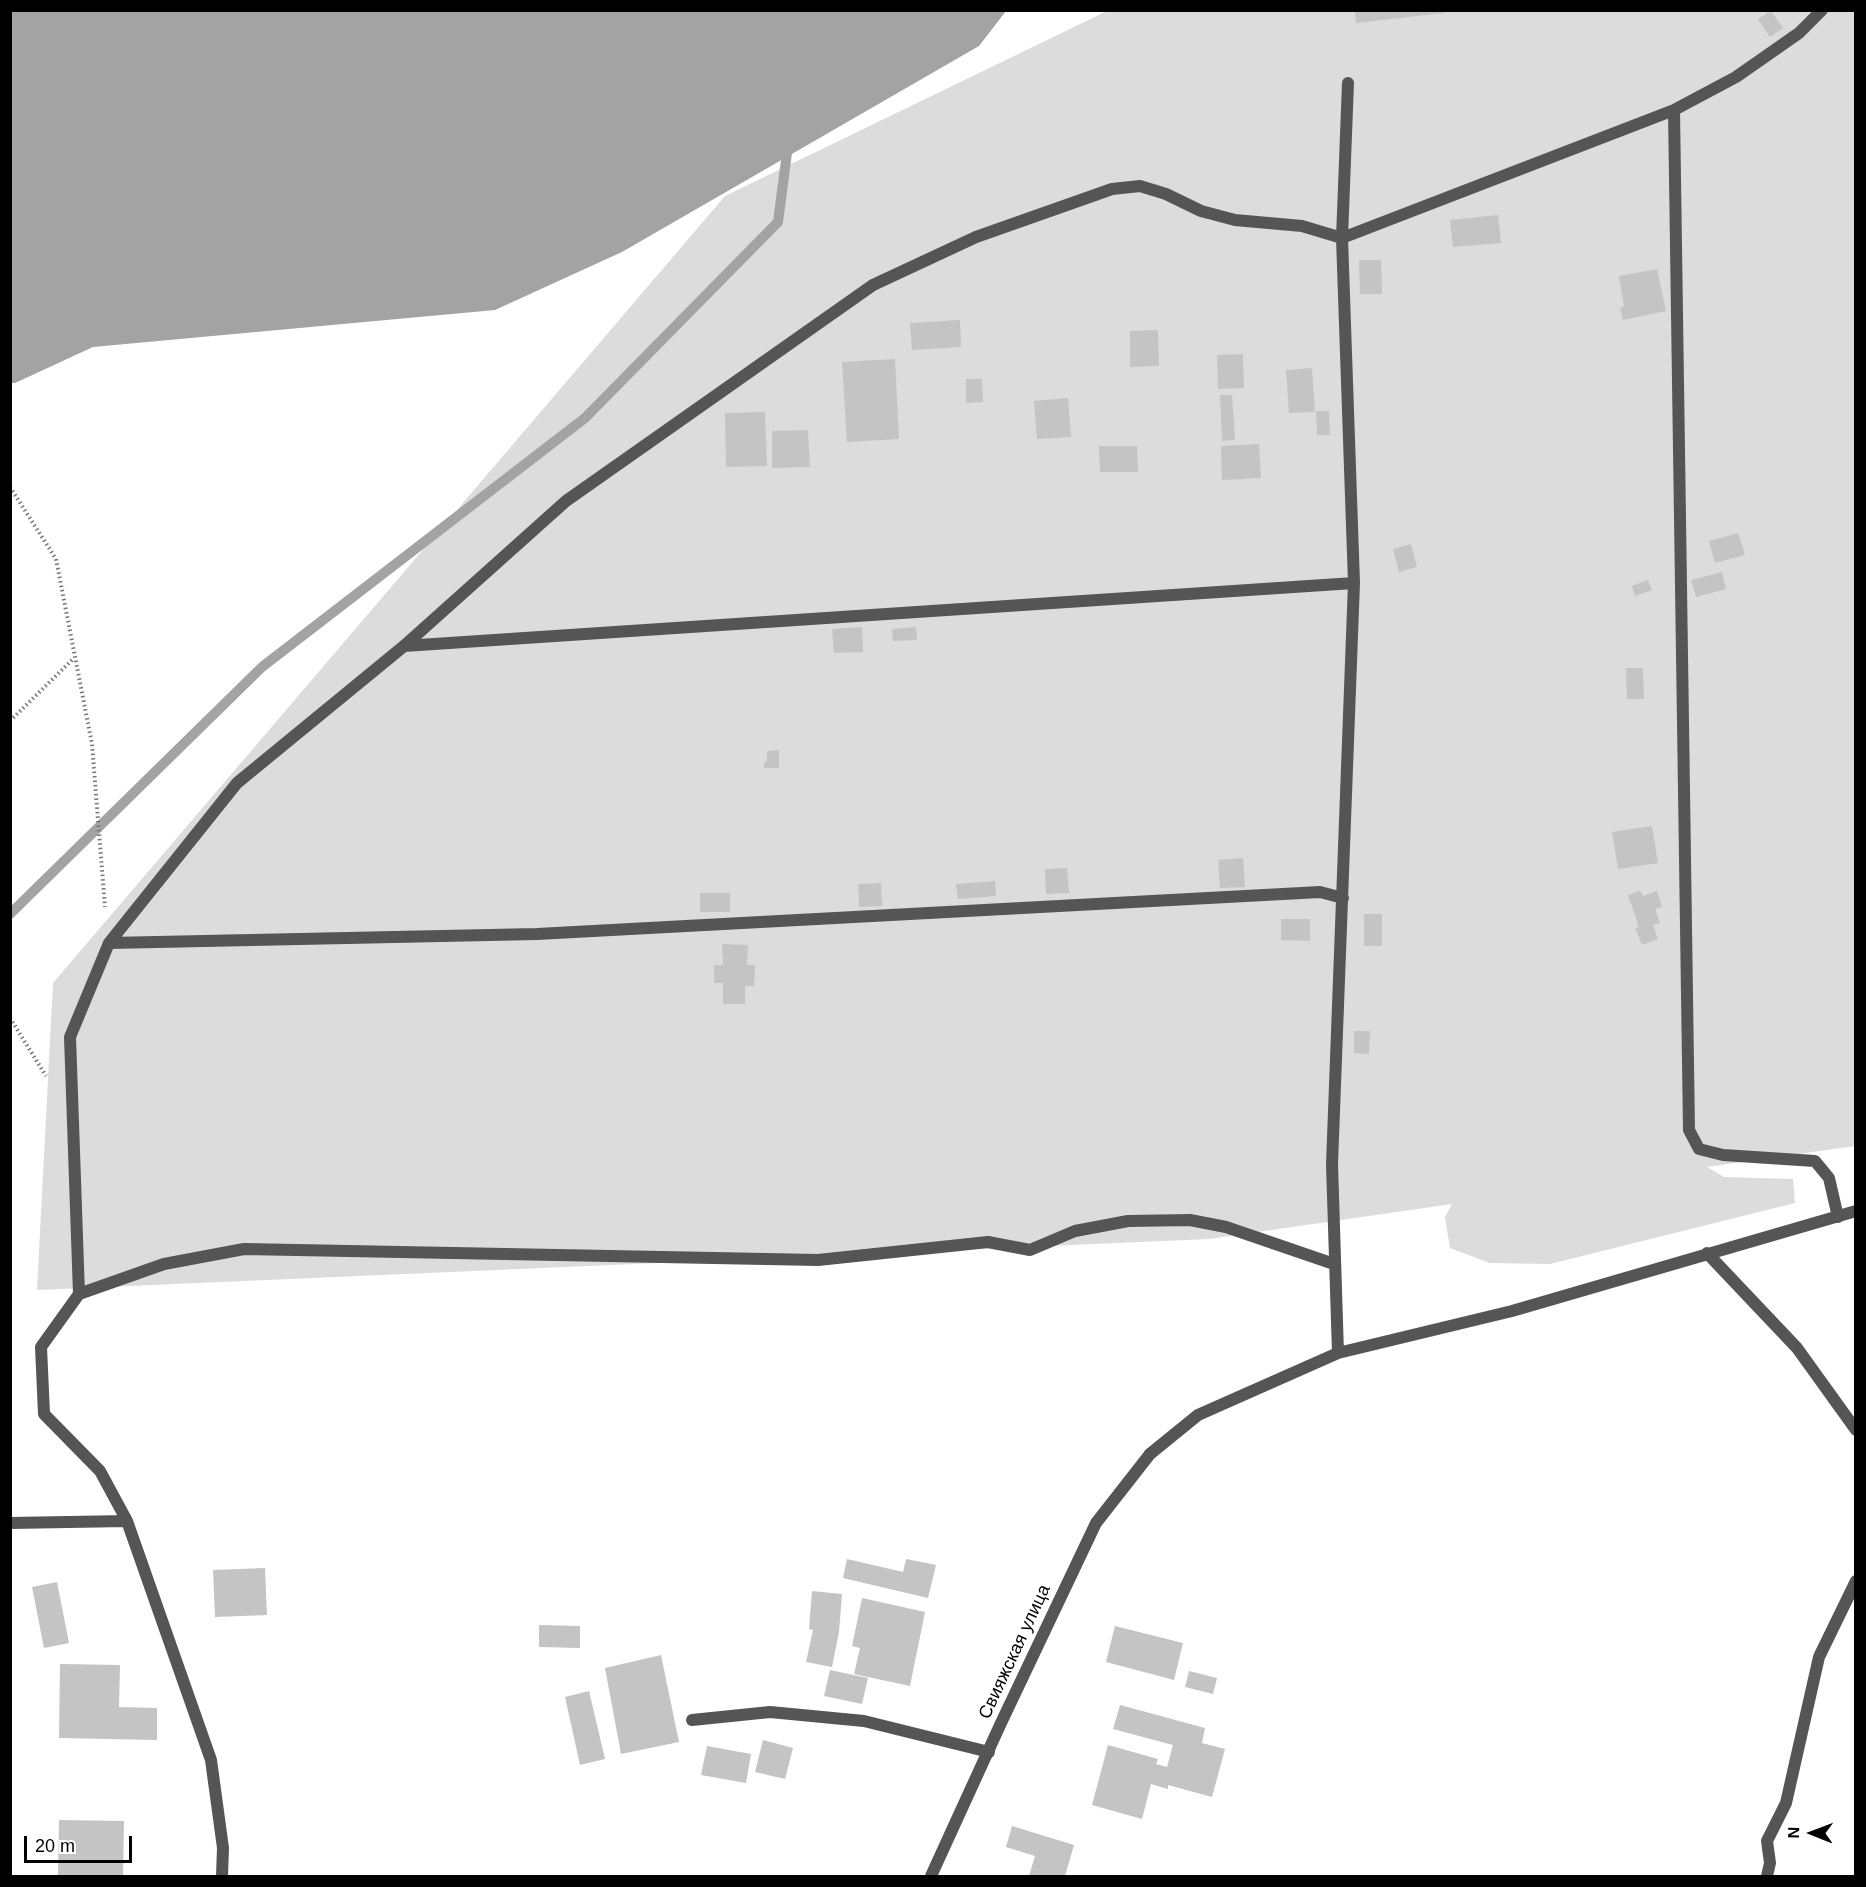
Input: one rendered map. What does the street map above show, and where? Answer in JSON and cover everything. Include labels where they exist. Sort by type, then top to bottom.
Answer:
[{"type":"street","points":[[79,1294],[70,1037],[109,943],[237,783],[404,646],[566,501],[873,285],[976,237],[1112,189],[1140,186],[1166,194],[1201,211],[1235,220],[1302,226],[1342,238],[1674,110],[1736,77],[1799,33],[1822,10]]},
{"type":"street","points":[[1338,1353],[1332,1164],[1354,583],[1342,238],[1348,83]]},
{"type":"street","points":[[1674,110],[1689,1130],[1699,1149],[1723,1155],[1815,1161],[1829,1178],[1838,1216]]},
{"type":"street","points":[[404,646],[1354,583]]},
{"type":"street","points":[[109,943],[537,934],[1320,892],[1343,898]]},
{"type":"street","name":"Свияжская улица","points":[[931,1876],[989,1752],[1000,1723],[1096,1523],[1150,1454],[1198,1415],[1338,1353],[1512,1311],[1856,1211]]},
{"type":"street","points":[[222,1876],[223,1848],[211,1760],[127,1521],[100,1471],[44,1414],[41,1347],[79,1294],[164,1264],[244,1249],[818,1260],[988,1242],[1030,1250],[1076,1231],[1128,1221],[1190,1220],[1226,1227],[1334,1264]]},
{"type":"street","points":[[1707,1253],[1797,1348],[1856,1430]]},
{"type":"street","points":[[10,1523],[127,1521]]},
{"type":"street","points":[[1767,1876],[1770,1863],[1767,1841],[1786,1803],[1819,1657],[1856,1581]]},
{"type":"street","points":[[692,1720],[770,1712],[864,1721],[989,1752]]},
{"type":"path","points":[[10,487],[56,558],[92,744],[94,794],[109,943]]},
{"type":"path","points":[[10,721],[75,657]]},
{"type":"path","points":[[10,1018],[50,1083]]},
{"type":"shaded area","points":[[10,11],[1006,11],[979,46],[622,252],[495,310],[93,347],[15,383],[10,383]]},
{"type":"shaded area","points":[[1107,11],[1855,11],[1855,1146],[1707,1167],[1724,1177],[1793,1179],[1795,1203],[1550,1264],[1490,1263],[1450,1248],[1445,1217],[1452,1204],[1209,1239],[37,1290],[53,983],[725,196]]},
{"type":"building","points":[[1355,10],[1444,10],[1444,13],[1356,23]]},
{"type":"building","points":[[1771,11],[1783,28],[1770,37],[1758,19]]},
{"type":"building","points":[[1498,215],[1501,243],[1453,247],[1450,220]]},
{"type":"building","points":[[1359,260],[1381,260],[1382,294],[1360,294]]},
{"type":"building","points":[[1657,269],[1666,311],[1623,320],[1620,308],[1624,306],[1619,276]]},
{"type":"building","points":[[960,320],[961,347],[912,350],[910,323]]},
{"type":"building","points":[[1158,330],[1159,366],[1130,367],[1130,331]]},
{"type":"building","points":[[1243,354],[1244,388],[1218,389],[1217,355]]},
{"type":"building","points":[[895,359],[899,439],[847,442],[842,362]]},
{"type":"building","points":[[1312,368],[1315,412],[1289,413],[1286,370]]},
{"type":"building","points":[[966,379],[982,379],[983,402],[966,403]]},
{"type":"building","points":[[1220,395],[1232,395],[1235,440],[1222,441]]},
{"type":"building","points":[[1068,398],[1071,437],[1037,439],[1034,401]]},
{"type":"building","points":[[1316,411],[1329,411],[1330,435],[1317,435]]},
{"type":"building","points":[[765,412],[767,466],[726,467],[725,413]]},
{"type":"building","points":[[808,430],[810,467],[772,468],[772,431]]},
{"type":"building","points":[[1259,444],[1261,478],[1222,480],[1221,446]]},
{"type":"building","points":[[1099,446],[1137,446],[1138,472],[1100,472]]},
{"type":"building","points":[[1738,533],[1745,555],[1715,563],[1709,541]]},
{"type":"building","points":[[1411,544],[1417,567],[1399,572],[1393,549]]},
{"type":"building","points":[[1722,572],[1726,589],[1696,597],[1691,580]]},
{"type":"building","points":[[1648,580],[1652,590],[1635,596],[1632,586]]},
{"type":"building","points":[[862,627],[863,652],[834,653],[832,629]]},
{"type":"building","points":[[916,627],[917,640],[893,641],[892,629]]},
{"type":"building","points":[[1626,668],[1643,668],[1644,699],[1627,699]]},
{"type":"building","points":[[779,750],[779,768],[764,768],[764,762],[767,762],[767,751]]},
{"type":"building","points":[[1652,826],[1658,863],[1618,869],[1612,832]]},
{"type":"building","points":[[1243,858],[1245,887],[1220,888],[1218,860]]},
{"type":"building","points":[[1067,868],[1069,893],[1046,894],[1045,869]]},
{"type":"building","points":[[995,881],[996,896],[958,899],[956,884]]},
{"type":"building","points":[[881,883],[882,906],[859,907],[858,884]]},
{"type":"building","points":[[1640,891],[1643,896],[1657,891],[1662,907],[1655,909],[1660,923],[1653,925],[1658,939],[1642,945],[1635,928],[1639,927],[1628,895]]},
{"type":"building","points":[[700,893],[730,893],[730,912],[700,912]]},
{"type":"building","points":[[1364,914],[1382,914],[1382,946],[1364,946]]},
{"type":"building","points":[[1281,919],[1310,919],[1310,941],[1281,940]]},
{"type":"building","points":[[722,944],[748,945],[747,965],[755,965],[754,986],[745,986],[745,1004],[723,1004],[723,983],[714,983],[714,965],[723,965]]},
{"type":"building","points":[[1354,1031],[1370,1031],[1369,1054],[1354,1053]]},
{"type":"building","points":[[847,1559],[903,1572],[906,1559],[936,1565],[928,1598],[843,1578]]},
{"type":"building","points":[[265,1568],[267,1615],[215,1617],[213,1570]]},
{"type":"building","points":[[57,1582],[69,1643],[44,1648],[32,1587]]},
{"type":"building","points":[[812,1591],[842,1594],[839,1632],[832,1667],[806,1662],[813,1630],[809,1629]]},
{"type":"building","points":[[862,1598],[925,1612],[910,1686],[854,1674],[860,1648],[852,1646]]},
{"type":"building","points":[[539,1625],[580,1626],[580,1648],[539,1647]]},
{"type":"building","points":[[1115,1626],[1183,1643],[1174,1680],[1106,1662]]},
{"type":"building","points":[[661,1655],[679,1742],[621,1754],[605,1668]]},
{"type":"building","points":[[60,1664],[120,1665],[119,1707],[157,1708],[157,1740],[59,1738]]},
{"type":"building","points":[[830,1670],[868,1678],[862,1704],[824,1696]]},
{"type":"building","points":[[1189,1671],[1217,1678],[1213,1694],[1185,1687]]},
{"type":"building","points":[[589,1691],[605,1759],[580,1765],[565,1697]]},
{"type":"building","points":[[1120,1705],[1205,1728],[1202,1743],[1225,1749],[1212,1797],[1168,1785],[1168,1789],[1151,1784],[1142,1819],[1092,1805],[1108,1745],[1158,1759],[1156,1764],[1167,1767],[1173,1745],[1113,1729]]},
{"type":"building","points":[[763,1740],[793,1748],[785,1779],[755,1772]]},
{"type":"building","points":[[707,1746],[751,1754],[746,1783],[701,1775]]},
{"type":"building","points":[[59,1820],[124,1821],[123,1876],[58,1876]]},
{"type":"building","points":[[1012,1826],[1074,1845],[1065,1876],[1029,1876],[1035,1856],[1006,1847]]},
{"type":"waterway","points":[[10,914],[262,667],[585,418],[778,222],[788,145]]}]
